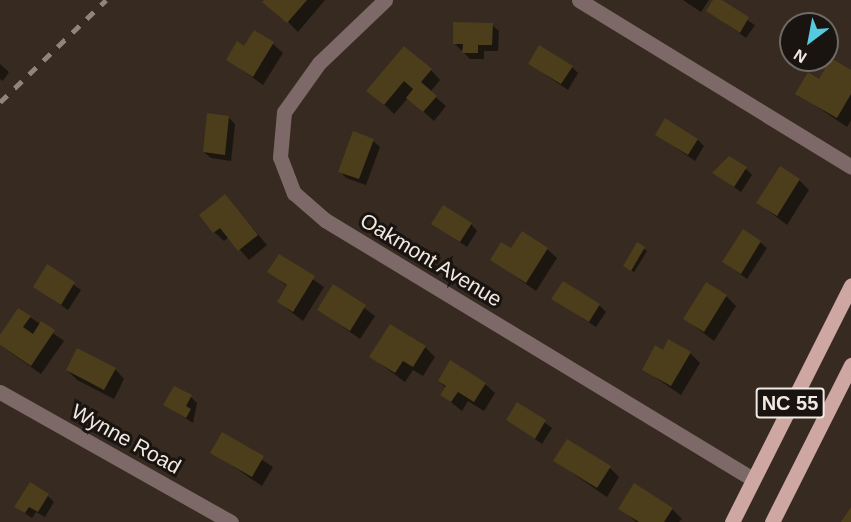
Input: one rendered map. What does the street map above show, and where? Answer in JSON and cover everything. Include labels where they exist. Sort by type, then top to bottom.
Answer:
[{"type":"main road","name":"NC 55","points":[[732,522],[851,285]]},
{"type":"main road","name":"NC 55","points":[[772,522],[851,365]]},
{"type":"street","name":"Oakmont Avenue","points":[[385,0],[319,63],[284,112],[280,157],[294,193],[324,220],[752,479]]},
{"type":"street","points":[[579,0],[851,167]]},
{"type":"street","name":"Wynne Road","points":[[0,392],[231,522]]},
{"type":"building","points":[[264,0],[307,0],[287,23],[262,2]]},
{"type":"building","points":[[713,0],[722,0],[749,17],[740,33],[706,11]]},
{"type":"building","points":[[453,22],[493,23],[492,45],[478,45],[478,53],[462,53],[463,44],[453,44]]},
{"type":"building","points":[[254,30],[274,42],[253,77],[226,60],[237,41],[244,46]]},
{"type":"building","points":[[539,45],[573,66],[561,84],[528,64]]},
{"type":"building","points":[[404,46],[432,69],[421,82],[437,96],[423,112],[406,98],[413,89],[404,81],[384,105],[366,91]]},
{"type":"building","points":[[839,63],[851,70],[851,94],[837,118],[795,94],[808,72],[819,79],[823,72],[839,72]]},
{"type":"building","points":[[207,113],[229,116],[225,155],[203,152]]},
{"type":"building","points":[[665,118],[698,139],[688,155],[655,135]]},
{"type":"building","points":[[353,131],[374,139],[359,179],[338,172]]},
{"type":"building","points":[[729,156],[747,167],[734,187],[712,173]]},
{"type":"building","points":[[780,166],[800,179],[777,216],[756,203]]},
{"type":"building","points":[[225,194],[258,235],[238,251],[220,228],[213,233],[199,215]]},
{"type":"building","points":[[443,205],[472,223],[460,242],[431,224]]},
{"type":"building","points":[[743,229],[761,241],[741,274],[722,262]]},
{"type":"building","points":[[522,231],[548,248],[526,283],[490,260],[501,242],[511,248]]},
{"type":"building","points":[[637,242],[645,247],[631,271],[623,266]]},
{"type":"building","points":[[279,254],[315,276],[293,312],[277,302],[287,285],[267,272]]},
{"type":"building","points":[[47,264],[75,282],[61,305],[33,287]]},
{"type":"building","points":[[563,281],[600,304],[589,322],[551,299]]},
{"type":"building","points":[[706,282],[727,295],[704,332],[683,319]]},
{"type":"building","points":[[333,284],[366,305],[350,331],[317,310]]},
{"type":"building","points":[[18,308],[31,316],[23,327],[33,334],[41,321],[55,330],[31,366],[0,345],[0,335]]},
{"type":"building","points":[[390,324],[426,346],[413,367],[403,361],[395,373],[369,357]]},
{"type":"building","points":[[668,339],[691,352],[671,386],[642,370],[655,345],[663,350]]},
{"type":"building","points":[[77,348],[116,368],[104,390],[66,370]]},
{"type":"building","points":[[450,360],[486,383],[474,402],[458,392],[451,402],[440,395],[446,386],[438,381]]},
{"type":"building","points":[[174,386],[192,395],[186,406],[191,409],[186,418],[163,405]]},
{"type":"building","points":[[517,402],[546,420],[535,439],[506,420]]},
{"type":"building","points":[[222,432],[264,456],[252,477],[210,453]]},
{"type":"building","points":[[567,439],[611,466],[597,488],[553,461]]},
{"type":"building","points":[[30,482],[49,494],[38,512],[29,507],[25,513],[14,507]]},
{"type":"building","points":[[634,483],[673,508],[664,522],[639,522],[618,509]]},
{"type":"building","points":[[851,507],[851,522],[841,522]]},
{"type":"railway","points":[[0,102],[106,0]]}]
